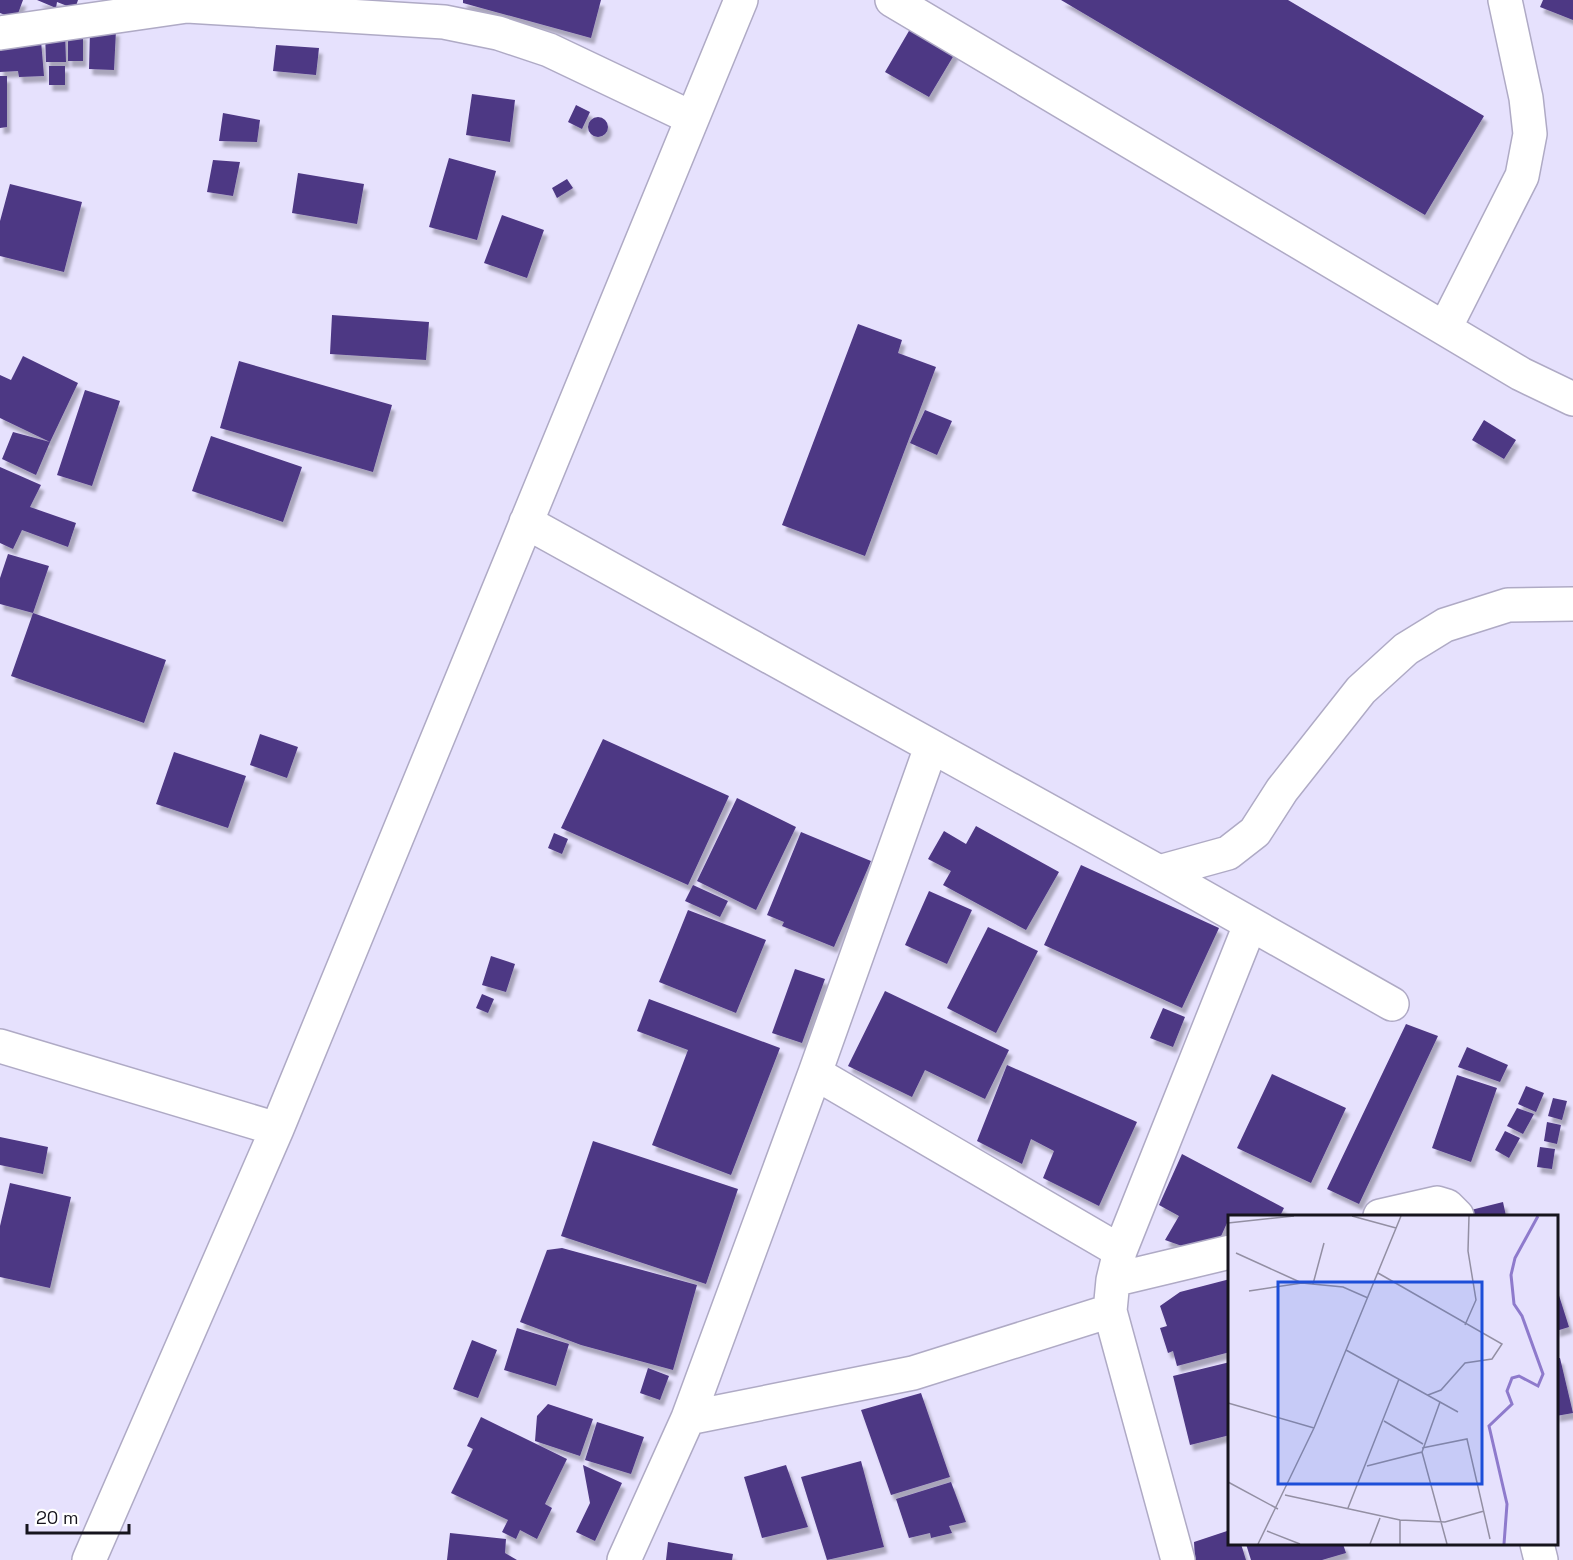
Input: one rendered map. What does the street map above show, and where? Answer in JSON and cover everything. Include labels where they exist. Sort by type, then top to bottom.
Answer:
[{"type":"street","points":[[89,1560],[277,1129],[741,0]]},
{"type":"street","points":[[892,0],[1521,374],[1573,399]]},
{"type":"street","points":[[1445,328],[1522,176],[1530,134],[1526,98],[1505,0]]},
{"type":"street","points":[[0,33],[182,3],[272,6],[444,22],[498,33],[549,50],[692,118]]},
{"type":"street","points":[[526,522],[1159,872],[1392,1004]]},
{"type":"street","points":[[1159,872],[1228,853],[1255,832],[1282,790],[1361,690],[1416,643],[1445,625],[1508,605],[1573,604]]},
{"type":"street","points":[[624,1560],[688,1418],[815,1073],[931,747]]},
{"type":"street","points":[[1178,1560],[1114,1281],[1250,925]]},
{"type":"street","points":[[0,1046],[277,1129]]},
{"type":"street","points":[[815,1073],[1114,1281]]},
{"type":"street","points":[[1384,1215],[1437,1203],[1447,1206],[1456,1215]]},
{"type":"street","points":[[688,1418],[913,1373],[1114,1281],[1228,1252]]},
{"type":"street","points":[[1537,1545],[1541,1560]]},
{"type":"building","points":[[0,0],[23,0],[16,19],[0,13]]},
{"type":"building","points":[[37,0],[78,0],[75,9],[57,2],[56,8]]},
{"type":"building","points":[[463,0],[601,0],[591,38],[463,3]]},
{"type":"building","points":[[1061,0],[1288,0],[1484,116],[1425,215]]},
{"type":"building","points":[[1543,0],[1573,0],[1573,20],[1540,7]]},
{"type":"building","points":[[913,24],[957,50],[929,97],[885,72]]},
{"type":"building","points":[[90,30],[116,30],[114,70],[89,69]]},
{"type":"building","points":[[45,32],[65,32],[66,62],[46,62]]},
{"type":"building","points":[[68,33],[83,33],[83,61],[68,61]]},
{"type":"building","points":[[41,41],[44,76],[19,77],[18,71],[0,72],[0,43]]},
{"type":"building","points":[[276,45],[319,48],[316,75],[273,71]]},
{"type":"building","points":[[49,66],[65,66],[65,85],[49,85]]},
{"type":"building","points":[[0,76],[7,76],[7,127],[0,128]]},
{"type":"building","points":[[472,94],[515,100],[510,142],[466,135]]},
{"type":"building","points":[[576,105],[590,112],[582,129],[568,122]]},
{"type":"building","points":[[223,113],[260,120],[257,142],[219,141]]},
{"type":"building","points":[[598,117],[605,120],[608,127],[605,134],[598,137],[591,134],[588,127],[591,120]]},
{"type":"building","points":[[449,158],[496,171],[477,240],[429,227]]},
{"type":"building","points":[[213,160],[240,162],[233,196],[207,192]]},
{"type":"building","points":[[298,173],[364,184],[357,224],[292,213]]},
{"type":"building","points":[[567,179],[573,188],[557,198],[552,188]]},
{"type":"building","points":[[10,184],[82,202],[64,272],[0,256],[0,221]]},
{"type":"building","points":[[502,215],[544,230],[527,278],[484,263]]},
{"type":"building","points":[[332,315],[429,322],[426,360],[330,354]]},
{"type":"building","points":[[858,324],[902,340],[898,353],[936,367],[865,556],[782,525]]},
{"type":"building","points":[[23,356],[78,383],[50,442],[0,418],[0,375],[11,380]]},
{"type":"building","points":[[239,361],[392,405],[373,472],[220,428]]},
{"type":"building","points":[[85,390],[120,401],[92,486],[57,475]]},
{"type":"building","points":[[925,410],[952,421],[937,455],[910,443]]},
{"type":"building","points":[[1484,420],[1516,440],[1504,459],[1472,440]]},
{"type":"building","points":[[13,432],[50,442],[36,475],[2,459]]},
{"type":"building","points":[[211,436],[302,467],[283,522],[192,491]]},
{"type":"building","points":[[0,467],[41,485],[30,507],[76,523],[68,547],[22,530],[13,549],[0,543]]},
{"type":"building","points":[[8,554],[49,566],[33,613],[0,604],[0,578]]},
{"type":"building","points":[[33,613],[166,660],[144,723],[11,676]]},
{"type":"building","points":[[260,734],[298,747],[287,778],[250,765]]},
{"type":"building","points":[[603,739],[729,796],[688,885],[561,828]]},
{"type":"building","points":[[174,752],[246,776],[228,828],[156,804]]},
{"type":"building","points":[[737,798],[796,827],[756,910],[697,881]]},
{"type":"building","points":[[976,826],[1059,872],[1026,930],[943,885],[951,871],[928,859],[944,831],[966,844]]},
{"type":"building","points":[[801,832],[871,861],[834,947],[782,926],[784,922],[767,915]]},
{"type":"building","points":[[554,833],[568,839],[562,854],[548,848]]},
{"type":"building","points":[[1081,865],[1219,928],[1182,1008],[1044,945]]},
{"type":"building","points":[[693,885],[728,901],[720,917],[685,901]]},
{"type":"building","points":[[929,891],[972,910],[947,964],[905,945]]},
{"type":"building","points":[[688,910],[766,940],[736,1013],[659,982]]},
{"type":"building","points":[[988,927],[1038,951],[996,1033],[947,1008]]},
{"type":"building","points":[[491,956],[515,964],[506,992],[482,985]]},
{"type":"building","points":[[795,969],[825,979],[802,1043],[772,1033]]},
{"type":"building","points":[[885,991],[1009,1050],[985,1099],[925,1070],[912,1097],[848,1066]]},
{"type":"building","points":[[482,994],[494,999],[488,1013],[476,1008]]},
{"type":"building","points":[[649,999],[780,1048],[731,1175],[652,1145],[688,1050],[637,1031]]},
{"type":"building","points":[[1163,1008],[1185,1017],[1173,1047],[1150,1038]]},
{"type":"building","points":[[1406,1024],[1438,1036],[1359,1204],[1327,1189]]},
{"type":"building","points":[[1467,1047],[1508,1065],[1500,1082],[1458,1067]]},
{"type":"building","points":[[1007,1065],[1137,1122],[1099,1206],[1043,1178],[1054,1151],[1031,1139],[1022,1164],[977,1141]]},
{"type":"building","points":[[1272,1074],[1346,1108],[1311,1183],[1237,1148]]},
{"type":"building","points":[[1457,1075],[1497,1088],[1471,1162],[1432,1148]]},
{"type":"building","points":[[1526,1086],[1544,1093],[1536,1112],[1518,1104]]},
{"type":"building","points":[[1553,1098],[1567,1101],[1562,1120],[1548,1116]]},
{"type":"building","points":[[1517,1108],[1534,1114],[1523,1134],[1507,1126]]},
{"type":"building","points":[[1547,1122],[1561,1125],[1557,1144],[1544,1141]]},
{"type":"building","points":[[1505,1131],[1520,1138],[1509,1158],[1495,1150]]},
{"type":"building","points":[[0,1137],[48,1147],[43,1174],[0,1165]]},
{"type":"building","points":[[593,1141],[738,1189],[706,1284],[561,1236]]},
{"type":"building","points":[[1540,1147],[1555,1149],[1552,1169],[1537,1167]]},
{"type":"building","points":[[1182,1154],[1284,1208],[1280,1215],[1228,1215],[1228,1223],[1217,1245],[1207,1240],[1199,1252],[1165,1240],[1179,1216],[1159,1205]]},
{"type":"building","points":[[10,1183],[71,1197],[50,1288],[0,1277],[0,1226]]},
{"type":"building","points":[[1503,1202],[1506,1215],[1464,1215],[1463,1212]]},
{"type":"building","points":[[562,1248],[697,1285],[673,1370],[581,1345],[520,1322],[547,1250]]},
{"type":"building","points":[[1228,1280],[1228,1353],[1177,1366],[1173,1351],[1168,1353],[1160,1328],[1167,1326],[1160,1306],[1180,1292]]},
{"type":"building","points":[[1558,1292],[1569,1327],[1558,1330]]},
{"type":"building","points":[[517,1328],[569,1344],[556,1386],[504,1370]]},
{"type":"building","points":[[472,1340],[497,1350],[478,1398],[453,1389]]},
{"type":"building","points":[[1558,1358],[1560,1358],[1573,1413],[1558,1416]]},
{"type":"building","points":[[1228,1362],[1228,1436],[1190,1445],[1173,1376]]},
{"type":"building","points":[[648,1368],[669,1376],[660,1400],[640,1393]]},
{"type":"building","points":[[921,1393],[950,1477],[891,1495],[861,1410]]},
{"type":"building","points":[[548,1404],[593,1419],[580,1456],[535,1441],[537,1416]]},
{"type":"building","points":[[481,1417],[567,1459],[545,1504],[552,1508],[537,1539],[520,1530],[516,1539],[502,1532],[508,1520],[451,1493],[473,1449],[467,1446]]},
{"type":"building","points":[[597,1422],[644,1437],[631,1474],[585,1460]]},
{"type":"building","points":[[861,1461],[884,1547],[827,1560],[801,1477]]},
{"type":"building","points":[[583,1465],[622,1483],[595,1541],[576,1532],[590,1503]]},
{"type":"building","points":[[786,1465],[808,1527],[762,1538],[744,1477]]},
{"type":"building","points":[[951,1482],[966,1522],[949,1526],[952,1533],[931,1538],[930,1533],[909,1538],[896,1499]]},
{"type":"building","points":[[1228,1531],[1228,1545],[1241,1545],[1246,1560],[1195,1560],[1194,1542]]},
{"type":"building","points":[[450,1533],[506,1539],[505,1553],[517,1560],[447,1560]]},
{"type":"building","points":[[668,1542],[733,1554],[732,1560],[666,1560]]},
{"type":"building","points":[[1246,1545],[1343,1545],[1346,1553],[1322,1560],[1251,1560]]}]
